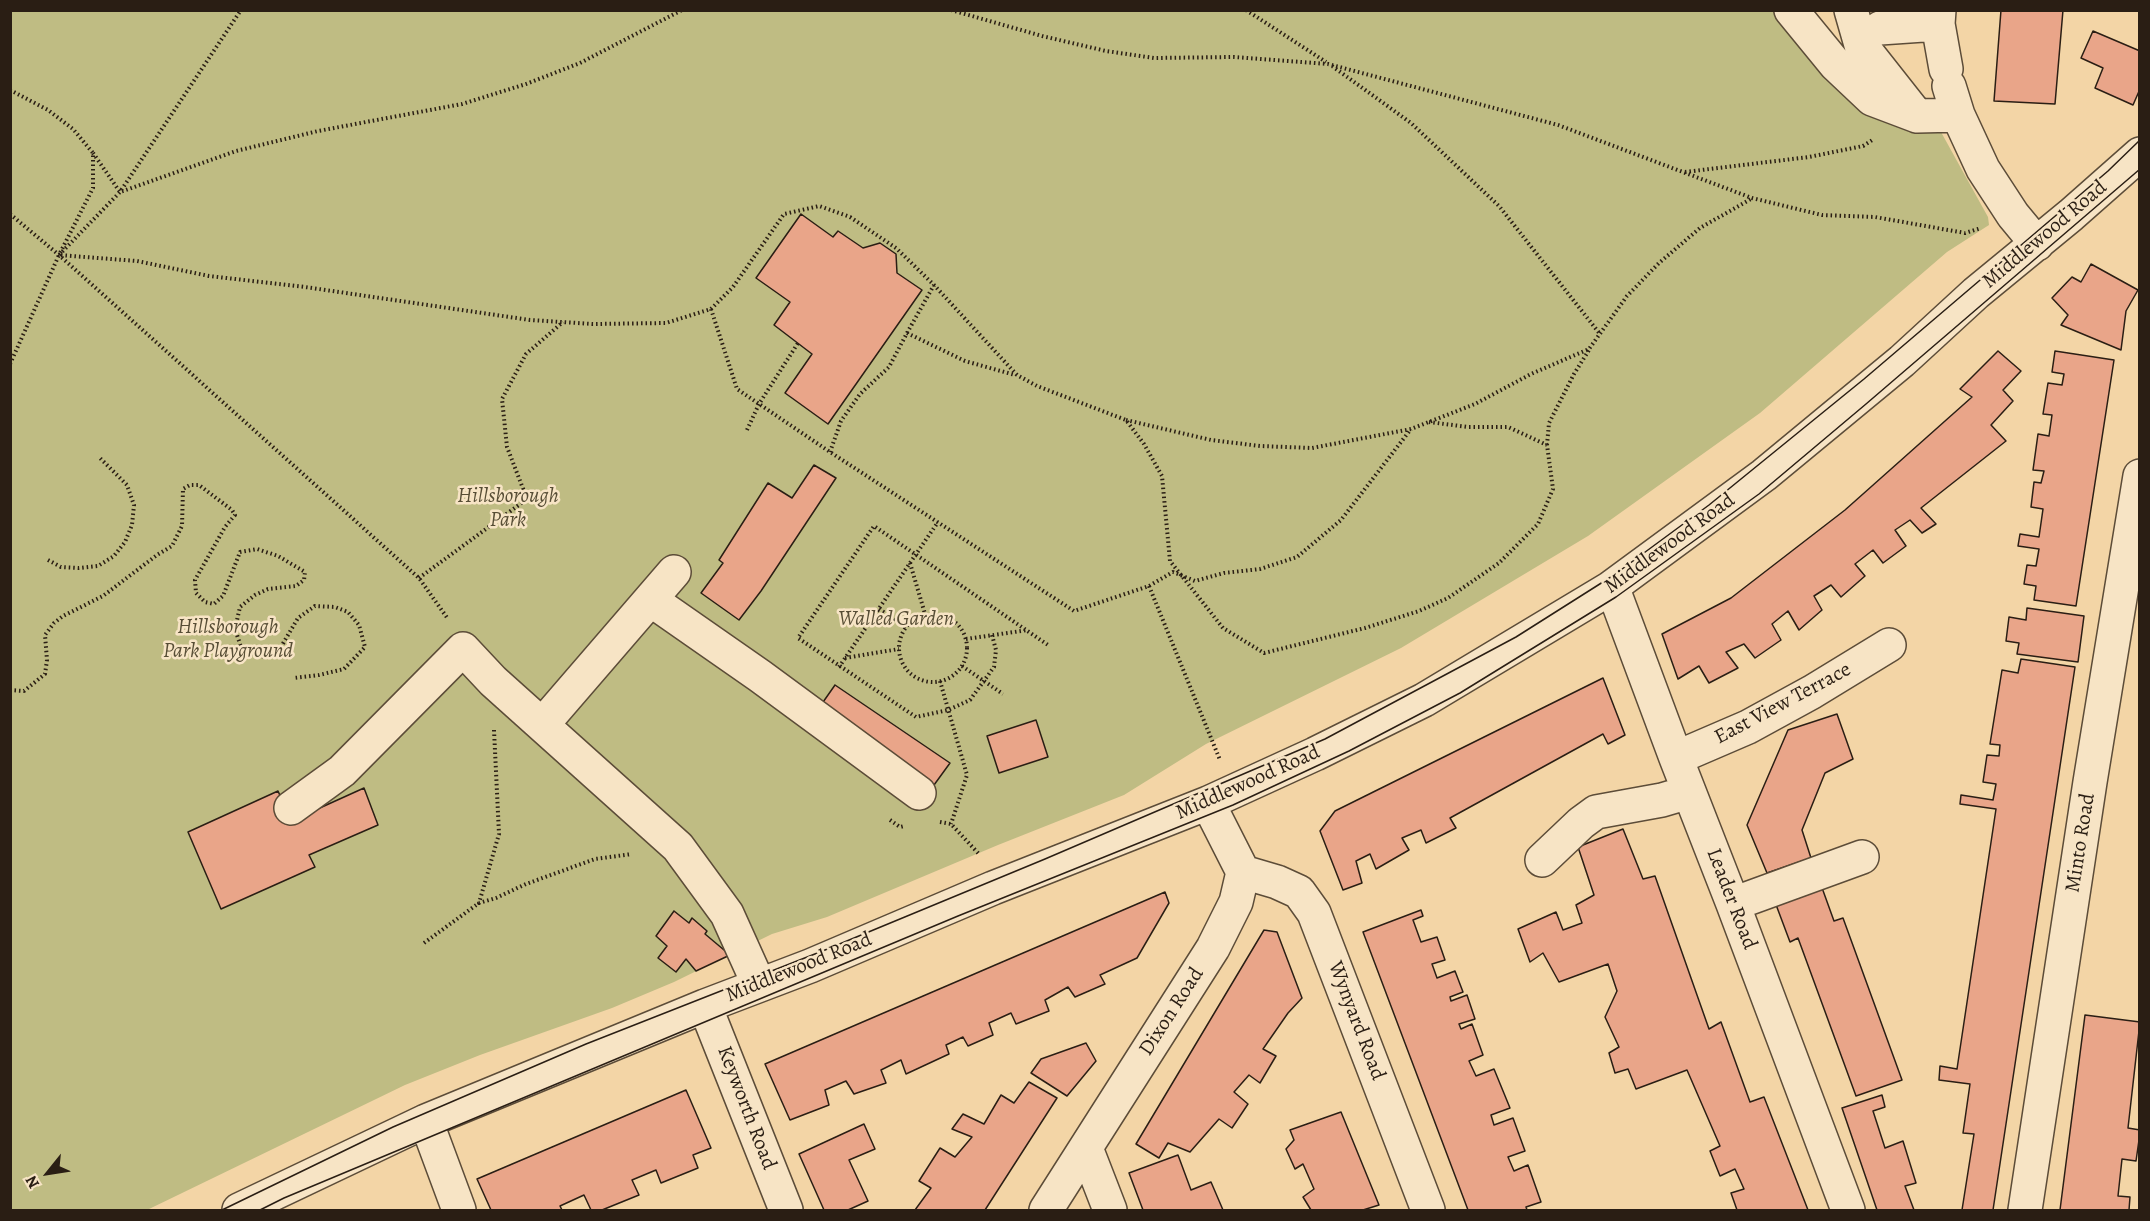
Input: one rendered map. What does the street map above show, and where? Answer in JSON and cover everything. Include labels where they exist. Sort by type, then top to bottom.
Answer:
[{"type":"street","points":[[1791,10],[1836,65],[1872,99],[1917,116]]},
{"type":"street","points":[[1851,10],[1862,45],[1917,116]]},
{"type":"street","points":[[1880,28],[1939,17],[1951,90],[1983,169],[2013,215],[2037,244]]},
{"type":"street","points":[[1917,116],[1951,90]]},
{"type":"street","name":"Middlewood Road","points":[[239,1210],[426,1120],[993,888],[1221,798],[1424,699],[1610,589],[1764,475],[1902,361],[1976,292],[2037,244],[2139,154]]},
{"type":"street","name":"Minto Road","points":[[2025,1210],[2125,654],[2139,476]]},
{"type":"street","points":[[542,725],[674,572]]},
{"type":"street","name":"Leader Road","points":[[1610,589],[1616,597],[1848,1210]]},
{"type":"street","points":[[651,600],[760,676],[919,793]]},
{"type":"street","name":"East View Terrace","points":[[1676,758],[1748,727],[1812,692],[1889,645]]},
{"type":"street","points":[[291,808],[342,771],[463,649],[492,681],[678,847],[727,914],[759,985]]},
{"type":"street","points":[[1542,860],[1596,812],[1662,800],[1689,792]]},
{"type":"street","points":[[1221,798],[1243,872]]},
{"type":"street","points":[[1733,904],[1862,858]]},
{"type":"street","name":"Dixon Road","points":[[1046,1210],[1213,948],[1236,902],[1243,872]]},
{"type":"street","name":"Wynyard Road","points":[[1243,872],[1277,882],[1299,892],[1314,913],[1428,1210]]},
{"type":"street","name":"Keyworth Road","points":[[705,1006],[786,1210]]},
{"type":"street","points":[[426,1120],[459,1210]]},
{"type":"street","points":[[1086,1148],[1110,1210]]},
{"type":"path","points":[[59,255],[120,192],[241,10]]},
{"type":"path","points":[[120,192],[236,151],[318,131],[462,104],[526,84],[580,63],[682,10]]},
{"type":"path","points":[[951,10],[1030,33],[1106,51],[1154,58],[1234,57],[1328,64],[1558,125],[1752,198],[1822,215],[1875,217],[1965,233],[2013,215]]},
{"type":"path","points":[[1246,10],[1411,123],[1499,206],[1599,334]]},
{"type":"path","points":[[10,90],[48,110],[73,129],[120,192]]},
{"type":"path","points":[[1684,172],[1809,157],[1863,146],[1917,116]]},
{"type":"path","points":[[10,364],[59,255],[93,188],[93,153]]},
{"type":"path","points":[[1126,420],[1144,444],[1162,476],[1170,561],[1223,628],[1264,653],[1419,612],[1448,598],[1499,563],[1538,524],[1553,489],[1547,446],[1549,423],[1589,349],[1627,296],[1659,263],[1700,228],[1752,198]]},
{"type":"path","points":[[59,255],[137,261],[208,276],[304,287],[530,320],[603,324],[666,323],[711,309],[733,287],[784,214],[819,206],[850,217],[896,248],[934,285],[1017,375]]},
{"type":"path","points":[[10,214],[59,255],[419,578],[455,629],[463,649]]},
{"type":"path","points":[[830,452],[841,422],[860,394],[889,367],[934,285]]},
{"type":"path","points":[[711,309],[737,389],[1074,611],[1149,586],[1173,572],[1195,581],[1224,573],[1260,569],[1297,557],[1341,520],[1411,429]]},
{"type":"path","points":[[419,578],[527,499],[507,447],[502,399],[526,354],[563,322]]},
{"type":"path","points":[[907,333],[965,361],[1017,375],[1037,386],[1126,420],[1211,440],[1260,446],[1312,448],[1411,429],[1475,404],[1531,374],[1589,349]]},
{"type":"path","points":[[747,430],[759,404],[798,343]]},
{"type":"path","points":[[1429,422],[1468,427],[1508,427],[1547,446]]},
{"type":"path","points":[[48,560],[62,567],[98,566],[114,556],[125,542],[132,525],[134,505],[127,485],[100,458]]},
{"type":"path","points":[[10,690],[24,691],[45,674],[47,660],[45,634],[54,623],[103,596],[172,546],[182,526],[183,489],[190,485],[199,485],[232,510],[234,515],[195,580],[196,593],[205,602],[214,604],[223,596],[240,552],[256,549],[278,556],[305,572],[304,580],[296,586],[268,589],[255,595],[240,608],[236,629],[242,650],[260,657],[278,652],[298,618],[315,606],[335,607],[348,612],[359,625],[365,647],[344,669],[294,678]]},
{"type":"path","points":[[839,667],[938,522]]},
{"type":"path","points":[[992,635],[996,650],[994,667],[970,700],[948,710],[916,717],[798,639],[874,526],[1048,645]]},
{"type":"path","points":[[910,563],[925,614]]},
{"type":"path","points":[[1149,586],[1221,798]]},
{"type":"path","points":[[879,609],[906,627]]},
{"type":"path","points":[[937,613],[948,616],[958,623],[966,639],[967,656],[962,666],[948,679],[928,682],[917,678],[901,660],[899,649],[906,627],[914,619],[925,614],[937,613]]},
{"type":"path","points":[[966,639],[1028,630]]},
{"type":"path","points":[[845,658],[899,649]]},
{"type":"path","points":[[962,666],[1003,693]]},
{"type":"path","points":[[479,903],[499,834],[492,681]]},
{"type":"path","points":[[940,681],[967,775],[951,824]]},
{"type":"path","points":[[424,943],[479,903],[526,884],[595,859],[678,847]]},
{"type":"green space","name":"Hillsborough Park","points":[[11,11],[1773,11],[1828,75],[1936,123],[1988,217],[1989,225],[1947,252],[1760,413],[1588,536],[1401,648],[1206,744],[1124,795],[827,917],[772,934],[674,982],[612,1008],[480,1055],[405,1085],[147,1210],[11,1210]]},
{"type":"building","points":[[2001,10],[2063,10],[2055,104],[1994,101]]},
{"type":"building","points":[[2093,31],[2140,51],[2140,89],[2133,105],[2095,88],[2103,68],[2081,58]]},
{"type":"building","points":[[801,214],[833,237],[838,231],[863,248],[880,243],[896,254],[897,273],[922,290],[828,424],[785,393],[812,354],[774,325],[790,302],[756,278]]},
{"type":"building","points":[[2091,264],[2138,290],[2126,311],[2121,350],[2061,325],[2068,315],[2052,298],[2072,277],[2081,282]]},
{"type":"building","points":[[1998,351],[2021,371],[2003,390],[2013,401],[1991,425],[2006,441],[1921,508],[1936,524],[1922,533],[1910,520],[1895,530],[1906,546],[1883,563],[1873,550],[1855,564],[1865,576],[1841,597],[1831,585],[1814,596],[1822,610],[1799,630],[1788,611],[1772,624],[1781,640],[1755,658],[1744,644],[1726,652],[1738,668],[1709,683],[1699,666],[1678,679],[1662,634],[1731,598],[1845,510],[1972,397],[1960,389]]},
{"type":"building","points":[[2055,351],[2114,360],[2076,606],[2034,600],[2036,586],[2024,584],[2027,565],[2036,566],[2039,549],[2018,546],[2020,534],[2039,537],[2043,509],[2031,507],[2034,482],[2041,483],[2044,471],[2033,470],[2038,434],[2049,436],[2052,415],[2043,414],[2048,383],[2062,385],[2064,374],[2052,372]]},
{"type":"building","points":[[814,465],[836,478],[761,591],[739,620],[701,593],[723,563],[719,560],[768,483],[792,498]]},
{"type":"building","points":[[2027,608],[2084,616],[2078,662],[2017,654],[2019,643],[2006,641],[2009,617],[2026,620]]},
{"type":"building","points":[[2021,659],[2075,667],[1993,1210],[1962,1210],[1974,1134],[1963,1133],[1970,1084],[1939,1080],[1940,1066],[1957,1069],[1996,809],[1960,804],[1961,795],[1993,800],[1996,784],[1983,782],[1987,755],[1999,756],[2000,745],[1990,744],[2002,670],[2018,673]]},
{"type":"building","points":[[1603,678],[1625,735],[1608,744],[1603,734],[1450,818],[1456,828],[1426,843],[1421,830],[1402,838],[1409,850],[1376,869],[1370,854],[1356,861],[1362,883],[1343,890],[1320,831],[1335,811]]},
{"type":"building","points":[[835,685],[950,763],[934,785],[821,705]]},
{"type":"building","points":[[1837,714],[1853,759],[1825,773],[1802,830],[1811,858],[1767,873],[1747,825],[1788,730]]},
{"type":"building","points":[[1036,720],[1048,757],[999,773],[987,736]]},
{"type":"building","points":[[364,788],[378,825],[309,855],[315,867],[221,909],[188,832],[278,791],[291,821]]},
{"type":"building","points":[[1623,829],[1643,879],[1655,876],[1709,1029],[1721,1022],[1750,1102],[1764,1097],[1808,1210],[1737,1210],[1731,1193],[1744,1189],[1735,1169],[1720,1176],[1710,1151],[1720,1146],[1687,1070],[1636,1089],[1628,1069],[1615,1073],[1609,1053],[1619,1047],[1605,1017],[1617,991],[1608,964],[1559,982],[1543,953],[1530,962],[1518,929],[1556,912],[1563,930],[1582,923],[1576,905],[1594,895],[1578,847]]},
{"type":"building","points":[[1821,885],[1834,921],[1843,918],[1902,1080],[1856,1096],[1798,938],[1790,942],[1775,902]]},
{"type":"building","points":[[1165,892],[1169,903],[1137,958],[1100,975],[1105,984],[1075,997],[1068,987],[1045,1000],[1049,1011],[1016,1024],[1011,1013],[989,1023],[993,1035],[968,1046],[963,1037],[946,1045],[949,1054],[906,1074],[901,1060],[881,1070],[886,1083],[854,1094],[846,1081],[825,1090],[829,1105],[790,1120],[765,1064]]},
{"type":"building","points":[[1421,910],[1423,916],[1413,920],[1421,942],[1437,937],[1445,960],[1432,964],[1437,978],[1455,971],[1463,992],[1450,997],[1451,1001],[1467,995],[1475,1019],[1459,1024],[1461,1029],[1472,1024],[1483,1055],[1469,1061],[1476,1076],[1494,1069],[1510,1108],[1491,1115],[1494,1125],[1513,1118],[1525,1151],[1508,1157],[1514,1171],[1528,1165],[1541,1202],[1526,1207],[1527,1210],[1468,1210],[1363,932]]},
{"type":"building","points":[[674,911],[689,923],[692,918],[707,931],[705,934],[730,955],[696,971],[686,959],[676,972],[658,958],[667,946],[656,936]]},
{"type":"building","points":[[1264,930],[1277,932],[1302,998],[1288,1013],[1263,1049],[1276,1056],[1260,1083],[1249,1075],[1234,1092],[1248,1104],[1232,1128],[1219,1119],[1190,1152],[1168,1143],[1159,1158],[1136,1144]]},
{"type":"building","points":[[2085,1015],[2140,1022],[2128,1128],[2140,1130],[2140,1133],[2136,1161],[2122,1159],[2118,1196],[2130,1197],[2129,1210],[2060,1210]]},
{"type":"building","points":[[1086,1043],[1096,1061],[1067,1096],[1031,1073],[1041,1059]]},
{"type":"building","points":[[1029,1082],[1057,1098],[985,1210],[915,1210],[931,1188],[919,1181],[940,1148],[955,1157],[972,1137],[952,1129],[963,1114],[984,1124],[1001,1095],[1014,1103]]},
{"type":"building","points":[[686,1090],[711,1148],[693,1155],[698,1168],[661,1183],[656,1170],[632,1180],[639,1195],[602,1210],[591,1210],[584,1195],[560,1206],[562,1210],[491,1210],[477,1179]]},
{"type":"building","points":[[1882,1095],[1885,1107],[1873,1111],[1885,1148],[1903,1141],[1916,1183],[1905,1186],[1914,1210],[1877,1210],[1842,1108]]},
{"type":"building","points":[[1341,1112],[1379,1205],[1363,1210],[1311,1210],[1303,1197],[1314,1189],[1303,1164],[1295,1169],[1286,1149],[1294,1140],[1290,1130]]},
{"type":"building","points":[[864,1124],[875,1149],[849,1160],[868,1201],[848,1210],[824,1210],[799,1154]]},
{"type":"building","points":[[1178,1155],[1191,1190],[1211,1182],[1223,1210],[1143,1210],[1129,1173]]},
{"type":"tram line","points":[[222,1210],[393,1127],[586,1044],[825,950],[1325,739],[1516,637],[1614,575],[1709,505],[1864,379],[2108,171],[2140,140]]},
{"type":"tram line","points":[[260,1210],[958,916],[1233,805],[1349,751],[1460,693],[1616,597],[1759,494],[2140,169]]},
{"type":"park label","name":"Walled Garden","points":[[896,620]]},
{"type":"park label","name":"Hillsborough Park Playground","points":[[228,640]]}]
